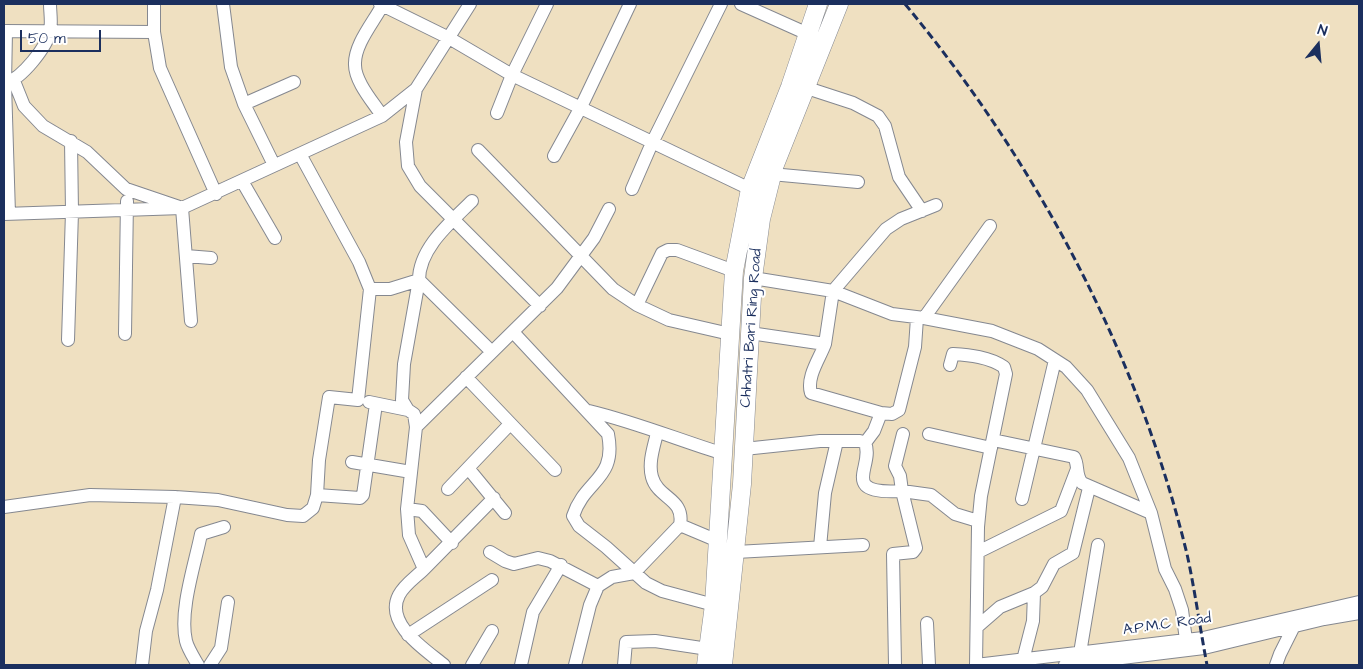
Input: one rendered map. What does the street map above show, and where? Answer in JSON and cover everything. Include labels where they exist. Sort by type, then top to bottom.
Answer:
[{"type":"main road","points":[[707,657],[714,605],[734,271],[750,189],[790,87],[818,4]]},
{"type":"main road","name":"Chhatri Bari Ring Road","points":[[724,665],[736,552],[744,449],[753,278],[761,218],[771,174],[839,4]]},
{"type":"street","points":[[8,83],[33,61],[50,32],[50,4]]},
{"type":"street","points":[[154,4],[154,32],[160,68],[216,194]]},
{"type":"street","points":[[223,4],[231,67],[244,104],[274,165]]},
{"type":"street","points":[[154,32],[5,31],[8,83],[7,214],[182,208],[216,194],[242,180],[382,116],[416,89],[470,4]]},
{"type":"street","points":[[497,114],[512,75],[547,4]]},
{"type":"street","points":[[554,156],[581,107],[630,4]]},
{"type":"street","points":[[632,189],[652,143],[721,4]]},
{"type":"street","points":[[741,4],[808,34]]},
{"type":"street","points":[[382,116],[358,77],[355,66],[358,49],[381,5],[449,38],[512,75],[750,189]]},
{"type":"street","points":[[244,104],[294,82]]},
{"type":"street","points":[[8,83],[24,106],[43,126],[87,152],[126,189],[182,208]]},
{"type":"street","points":[[807,88],[853,103],[878,116],[885,126],[899,177],[922,211]]},
{"type":"street","points":[[416,89],[406,142],[408,166],[420,186],[540,306]]},
{"type":"street","points":[[68,340],[72,212],[71,141]]},
{"type":"street","points":[[478,150],[613,289],[637,305],[668,320],[730,334]]},
{"type":"street","points":[[300,154],[358,262],[370,289],[358,400]]},
{"type":"street","points":[[771,174],[858,182]]},
{"type":"street","points":[[242,180],[275,238]]},
{"type":"street","points":[[125,334],[126,189]]},
{"type":"street","points":[[408,410],[402,400],[404,364],[419,280],[419,267],[424,256],[454,219],[472,201]]},
{"type":"street","points":[[936,205],[886,228],[833,291],[825,344],[812,373],[811,393],[881,413],[892,414],[899,410],[921,318],[990,226]]},
{"type":"street","points":[[182,208],[191,321]]},
{"type":"street","points":[[416,427],[540,306],[566,278],[594,238],[609,209]]},
{"type":"street","points":[[637,305],[662,253],[668,250],[677,250],[734,271]]},
{"type":"street","points":[[186,256],[211,258]]},
{"type":"street","points":[[753,278],[833,291],[892,314],[992,331],[1038,349],[1066,367],[1087,390],[1129,458],[1151,513],[1165,569],[1175,589],[1182,610],[1186,640]]},
{"type":"street","points":[[370,289],[390,289],[419,280]]},
{"type":"street","points":[[419,280],[492,352]]},
{"type":"street","points":[[513,332],[608,434],[611,449],[609,461],[605,472],[578,502],[573,516],[579,526],[606,547],[646,583],[662,591],[714,605]]},
{"type":"street","points":[[750,333],[825,344]]},
{"type":"street","points":[[950,365],[953,354],[972,355],[1004,367],[1006,374],[981,496],[978,521],[976,665]]},
{"type":"street","points":[[1022,499],[1055,360]]},
{"type":"street","points":[[466,377],[555,470]]},
{"type":"street","points":[[4,507],[90,495],[175,497],[218,500],[287,515],[302,516],[313,508],[317,495],[319,460],[329,396],[358,400],[408,410],[414,414],[416,427],[407,509],[409,535],[424,570]]},
{"type":"street","points":[[317,495],[360,498],[364,490],[376,404]]},
{"type":"street","points":[[588,411],[632,423],[656,433],[724,454]]},
{"type":"street","points":[[865,443],[874,431],[881,413]]},
{"type":"street","points":[[448,489],[510,424]]},
{"type":"street","points":[[575,665],[590,605],[598,586],[612,577],[634,573],[680,525],[682,515],[679,507],[661,492],[652,477],[651,464],[656,433]]},
{"type":"street","points":[[895,665],[893,554],[913,552],[916,548],[900,476],[895,466],[903,434]]},
{"type":"street","points":[[929,434],[992,444],[1033,447],[1074,457],[1078,478],[1089,488],[1151,513]]},
{"type":"street","points":[[744,449],[837,441],[865,443]]},
{"type":"street","points":[[820,547],[825,493],[837,441]]},
{"type":"street","points":[[865,443],[868,448],[862,477],[864,484],[870,487],[931,495],[955,514],[978,521]]},
{"type":"street","points":[[352,462],[411,472]]},
{"type":"street","points":[[468,468],[505,513]]},
{"type":"street","points":[[978,552],[1061,510],[1077,469]]},
{"type":"street","points":[[976,627],[1000,606],[1034,593],[1042,587],[1054,564],[1073,553],[1089,488]]},
{"type":"street","points":[[142,665],[144,640],[157,590],[175,497]]},
{"type":"street","points":[[444,665],[408,635],[397,613],[396,604],[399,593],[452,543],[494,498]]},
{"type":"street","points":[[407,509],[422,511],[452,543]]},
{"type":"street","points":[[680,525],[718,541]]},
{"type":"street","points":[[198,665],[186,642],[184,626],[189,595],[201,534],[224,527]]},
{"type":"street","points":[[736,552],[863,544]]},
{"type":"street","points":[[1080,653],[1098,545]]},
{"type":"street","points":[[490,552],[504,562],[514,564],[538,558],[561,565],[598,586]]},
{"type":"street","points":[[521,665],[533,612],[539,598],[561,565]]},
{"type":"street","points":[[408,635],[492,580]]},
{"type":"street","points":[[1022,660],[1033,621],[1034,593]]},
{"type":"street","points":[[210,665],[221,648],[228,602]]},
{"type":"street","name":"A.P.M.C Road","points":[[976,665],[1204,638],[1329,607],[1359,602]]},
{"type":"street","name":"A.P.M.C Road","points":[[1065,665],[1204,648],[1294,626],[1359,613]]},
{"type":"street","points":[[927,623],[929,665]]},
{"type":"street","points":[[1276,665],[1294,626]]},
{"type":"street","points":[[472,665],[492,632]]},
{"type":"street","points":[[624,665],[626,642],[655,641],[707,657]]},
{"type":"railway","points":[[905,4],[953,65],[997,128],[1039,194],[1077,263],[1111,333],[1141,405],[1166,479],[1187,554],[1207,665]]}]
